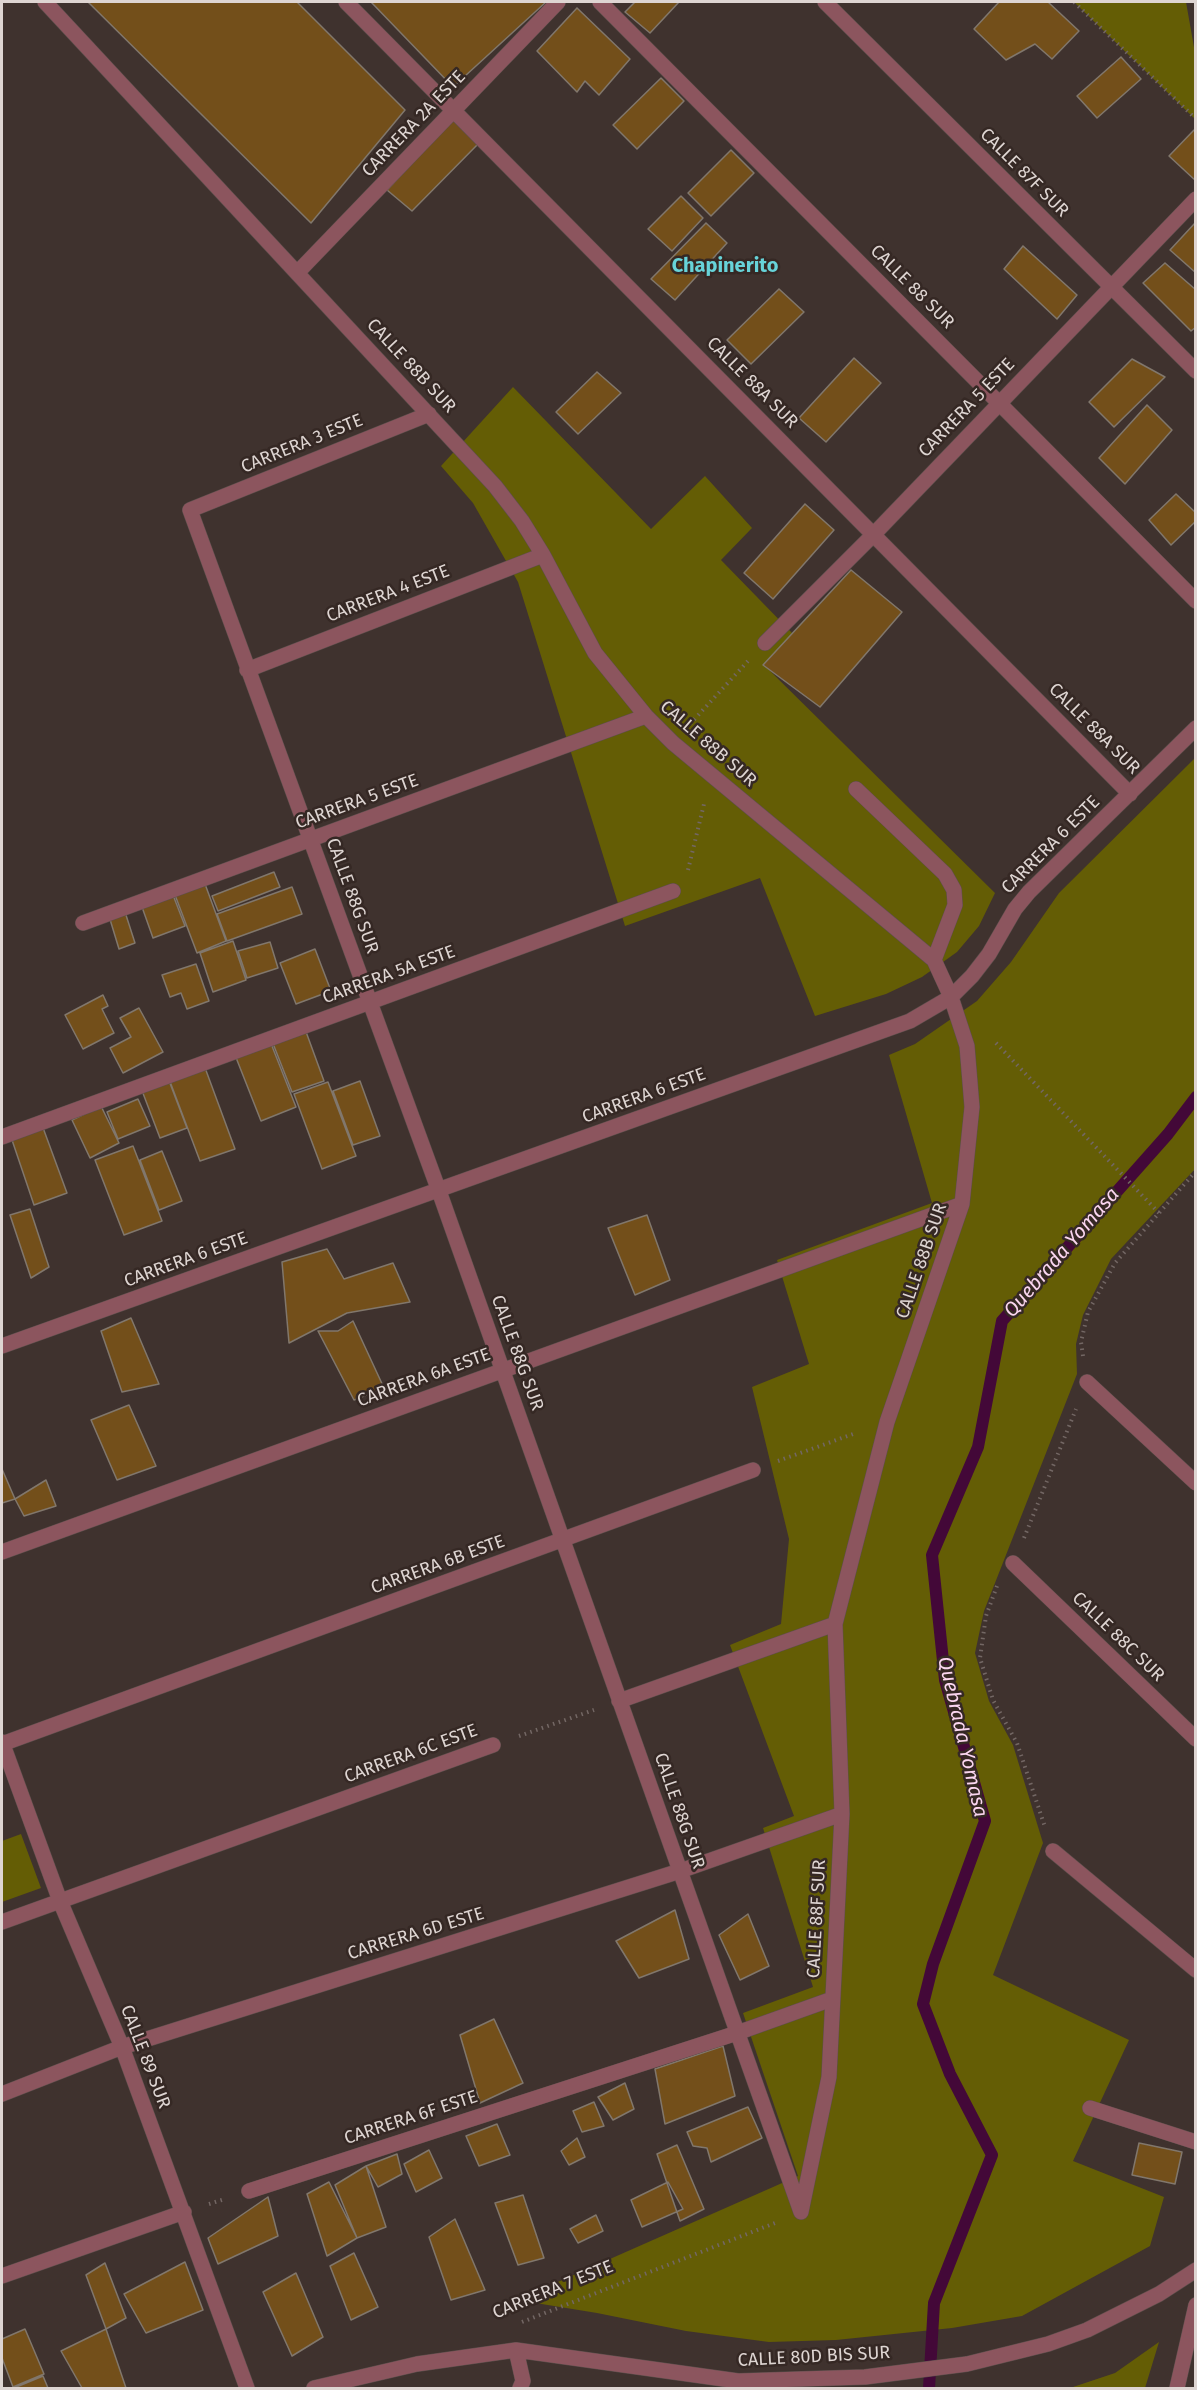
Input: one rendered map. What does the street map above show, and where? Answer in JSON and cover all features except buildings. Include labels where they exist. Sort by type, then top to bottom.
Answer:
[{"type":"street","name":"CALLE 88B SUR","points":[[45,2],[495,486],[522,521],[543,555],[595,653],[645,716],[673,743],[934,960],[951,996],[967,1046],[972,1107],[962,1204],[887,1422],[835,1624]]},
{"type":"street","name":"CALLE 88A SUR","points":[[345,2],[1130,794]]},
{"type":"street","name":"CARRERA 2A ESTE","points":[[297,273],[558,2]]},
{"type":"street","name":"CALLE 88 SUR","points":[[600,2],[1196,601]]},
{"type":"street","name":"CALLE 87F SUR","points":[[825,2],[1196,371]]},
{"type":"street","name":"CARRERA 5 ESTE","points":[[765,643],[874,534],[1196,199]]},
{"type":"street","name":"CARRERA 3 ESTE","points":[[189,510],[429,414]]},
{"type":"street","name":"CALLE 88G SUR","points":[[189,510],[439,1191],[801,2212]]},
{"type":"street","name":"CARRERA 4 ESTE","points":[[247,669],[543,555]]},
{"type":"street","name":"CARRERA 5 ESTE","points":[[82,923],[645,716]]},
{"type":"street","name":"CARRERA 6 ESTE","points":[[2,1346],[910,1021],[951,996],[972,976],[1015,909],[1029,892],[1196,728]]},
{"type":"street","points":[[856,789],[945,874],[954,890],[955,904],[934,960]]},
{"type":"street","name":"CARRERA 5A ESTE","points":[[2,1137],[673,891]]},
{"type":"street","name":"CARRERA 6A ESTE","points":[[2,1552],[962,1204]]},
{"type":"street","points":[[1087,1382],[1196,1483]]},
{"type":"street","name":"CARRERA 6B ESTE","points":[[2,1743],[753,1470]]},
{"type":"street","name":"CALLE 88C SUR","points":[[1013,1563],[1196,1739]]},
{"type":"street","points":[[620,1701],[835,1624]]},
{"type":"street","name":"CALLE 88F SUR","points":[[801,2212],[829,2077],[842,1814],[835,1624]]},
{"type":"street","name":"CALLE 89 SUR","points":[[2,1743],[60,1901],[122,2047],[247,2388]]},
{"type":"street","name":"CARRERA 6C ESTE","points":[[2,1922],[493,1745]]},
{"type":"street","name":"CARRERA 6D ESTE","points":[[2,2094],[122,2047],[680,1871],[842,1814]]},
{"type":"street","points":[[1053,1851],[1196,1970]]},
{"type":"street","name":"CARRERA 6F ESTE","points":[[249,2191],[737,2033],[832,1999]]},
{"type":"street","points":[[1090,2108],[1196,2142]]},
{"type":"street","points":[[2,2276],[184,2212]]},
{"type":"street","name":"CALLE 80D BIS SUR","points":[[314,2388],[417,2364],[516,2350],[738,2381],[865,2377],[967,2364],[1048,2344],[1087,2330],[1160,2294],[1196,2270]]},
{"type":"street","points":[[1177,2388],[1196,2305]]},
{"type":"street","points":[[516,2350],[523,2381],[520,2388]]},
{"type":"path","points":[[1074,2],[1196,119]]},
{"type":"path","points":[[673,743],[765,643]]},
{"type":"path","points":[[673,891],[686,877],[689,869],[711,774]]},
{"type":"path","points":[[991,1038],[1160,1214]]},
{"type":"path","points":[[1087,1382],[1081,1342],[1088,1312],[1115,1263],[1196,1171]]},
{"type":"path","points":[[753,1470],[887,1422]]},
{"type":"path","name":"CARRERA 6C ESTE","points":[[493,1745],[620,1701]]},
{"type":"path","points":[[184,2212],[249,2191]]},
{"type":"path","name":"CARRERA 7 ESTE","points":[[516,2325],[801,2212]]},
{"type":"shaded area","points":[[1074,2],[1186,2],[1195,53],[1195,119]]},
{"type":"shaded area","points":[[513,387],[651,529],[705,476],[752,528],[721,560],[794,635],[764,665],[995,893],[979,926],[957,952],[922,977],[886,994],[815,1016],[760,878],[625,926],[518,582],[473,503],[441,466]]},
{"type":"shaded area","points":[[1195,758],[1195,1169],[1111,1259],[1083,1315],[1076,1344],[1077,1374],[984,1611],[975,1653],[989,1701],[1013,1745],[1043,1843],[993,1975],[1129,2040],[1073,2161],[1164,2197],[1150,2246],[1022,2316],[952,2328],[836,2340],[769,2342],[686,2331],[517,2300],[798,2176],[743,2013],[813,1987],[763,1828],[794,1816],[730,1645],[781,1624],[789,1539],[752,1387],[809,1364],[777,1260],[932,1203],[889,1055],[915,1044],[977,1001],[1011,962],[1059,893]]},
{"type":"shaded area","points":[[21,1834],[41,1888],[2,1902],[2,1841]]},
{"type":"shaded area","points":[[1159,2342],[1145,2388],[1070,2388],[1115,2373]]},
{"type":"waterway","name":"Quebrada Yomasa","points":[[929,2388],[934,2303],[992,2155],[950,2074],[923,2004],[933,1964],[985,1821],[945,1680],[932,1555],[978,1447],[1002,1321],[1168,1134],[1196,1097]]},
{"type":"district","name":"Chapinerito","points":[[725,266]]}]
